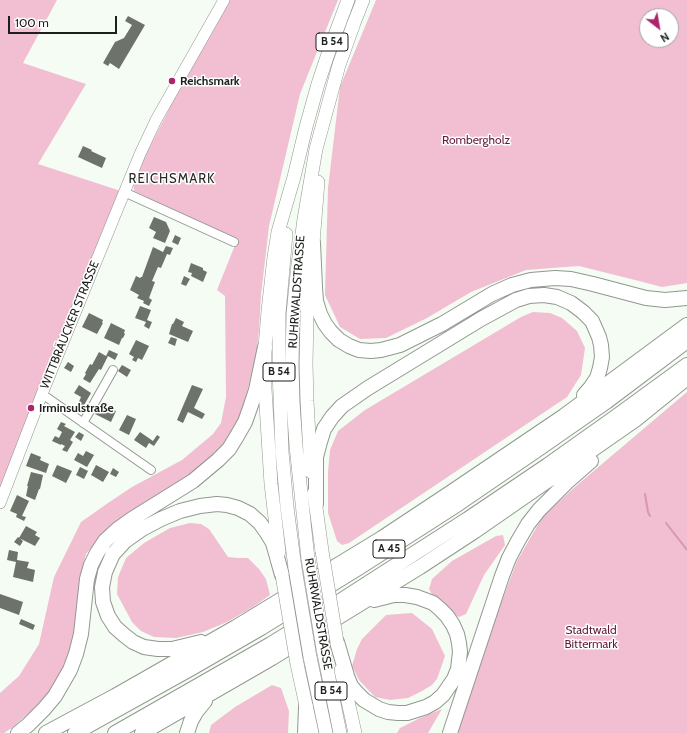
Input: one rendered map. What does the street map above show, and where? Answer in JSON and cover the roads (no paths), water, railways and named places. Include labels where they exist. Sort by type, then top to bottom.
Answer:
[{"type":"highway","name":"B 54","points":[[326,733],[310,657],[295,568],[287,507],[282,451],[279,369],[279,314],[288,214],[294,177],[318,84],[348,0]]},
{"type":"highway","name":"RUHRWALDSTRASSE","points":[[340,733],[323,650],[308,559],[295,431],[292,366],[293,314],[304,219],[316,149],[339,65],[363,0]]},
{"type":"highway","points":[[325,119],[308,283],[306,364],[309,442],[311,474],[342,678],[355,733]]},
{"type":"highway","points":[[282,576],[269,464],[266,395],[266,347],[268,311],[276,241],[294,177]]},
{"type":"highway","points":[[313,243],[316,301],[320,314],[325,324],[339,340],[359,350],[381,350],[400,345],[442,324],[492,294],[512,285],[531,280],[555,278],[570,279],[646,298],[670,300],[687,298]]},
{"type":"highway","points":[[316,504],[316,457],[324,429],[342,406],[368,388],[481,319],[516,300],[529,296],[544,295],[557,297],[571,303],[583,312],[592,321],[596,329],[601,345],[602,357],[597,378],[591,387],[564,416]]},
{"type":"highway","points":[[46,733],[236,627],[388,534],[564,416],[687,325]]},
{"type":"highway","name":"A 45","points":[[76,733],[199,664],[360,567],[458,504],[537,450],[606,402],[687,341]]},
{"type":"highway","points":[[18,733],[44,710],[55,696],[70,670],[81,634],[87,579],[91,565],[97,553],[105,541],[118,529],[193,482],[229,449],[241,429],[250,408],[258,384],[266,347]]},
{"type":"highway","name":"A 45","points":[[115,733],[264,648],[462,524],[561,456],[687,364]]},
{"type":"highway","points":[[142,733],[225,686],[420,567],[556,476],[635,420],[687,378]]},
{"type":"highway","points":[[450,733],[502,576],[509,558],[528,524],[550,498],[635,420]]},
{"type":"highway","points":[[236,627],[219,636],[188,646],[172,649],[144,647],[133,642],[115,627],[108,616],[103,602],[102,587],[105,572],[114,554],[126,541],[142,529],[180,511],[200,506],[216,504],[238,508],[250,514],[260,523],[273,543],[278,557],[297,664],[312,733]]},
{"type":"highway","points":[[337,642],[346,676],[351,686],[364,700],[383,711],[398,714],[407,713],[426,707],[443,695],[454,679],[460,652],[457,634],[447,616],[433,603],[417,597],[405,595],[374,600],[352,609]]},
{"type":"highway","points":[[187,733],[196,712],[207,699],[225,686]]},
{"type":"highway","points":[[305,733],[306,707]]},
{"type":"main road","name":"WITTBRÄUCKER STRASSE","points":[[0,503],[42,394],[140,154],[156,120],[224,0]]},
{"type":"street","points":[[124,192],[234,242]]},
{"type":"street","points":[[83,423],[113,370]]},
{"type":"street","points":[[42,394],[151,470]]},
{"type":"waterway","points":[[645,494],[650,516]]},
{"type":"waterway","points":[[666,523],[687,550]]},
{"type":"place","name":"Reichsmark","points":[[172,81]]},
{"type":"place","name":"Irminsulstraße","points":[[31,408]]},
{"type":"district","name":"REICHSMARK","points":[[172,179]]},
{"type":"park label","name":"Rombergholz","points":[[476,140]]},
{"type":"park label","name":"Stadtwald Bittermark","points":[[591,637]]}]
